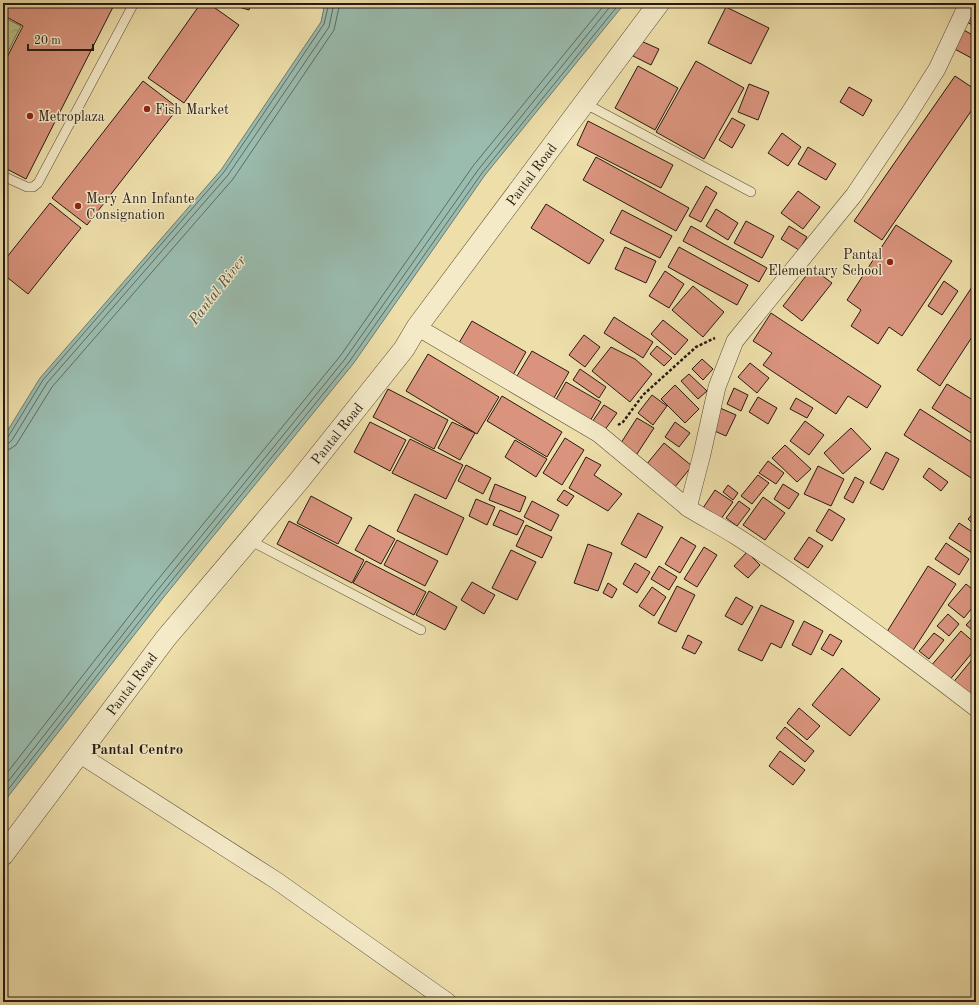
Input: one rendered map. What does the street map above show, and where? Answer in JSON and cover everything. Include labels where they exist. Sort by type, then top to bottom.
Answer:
[{"type":"street","name":"Pantal Road","points":[[3,855],[166,638],[298,482],[404,349],[417,327],[659,3]]},
{"type":"street","points":[[688,508],[717,387],[735,341],[854,195],[937,69],[968,3]]},
{"type":"street","points":[[417,327],[599,434],[688,508],[735,536],[839,606],[976,708]]},
{"type":"street","points":[[79,754],[277,882],[448,1002]]},
{"type":"lane","points":[[3,176],[27,187],[33,187],[38,183],[134,3]]},
{"type":"lane","points":[[584,103],[751,192]]},
{"type":"lane","points":[[249,540],[421,630]]},
{"type":"path","points":[[599,434],[623,422],[643,395],[696,347],[718,337],[735,341]]},
{"type":"green space","points":[[3,17],[21,26],[3,61]]},
{"type":"water","name":"Pantal River","points":[[325,3],[625,3],[485,175],[353,364],[163,598],[3,803],[3,438],[40,378],[221,170],[321,22]]},
{"type":"building","name":"Metroplaza","points":[[3,3],[115,3],[26,179],[3,167],[3,65],[23,26],[3,15]]},
{"type":"building","points":[[201,3],[208,3],[239,25],[184,103],[148,78]]},
{"type":"building","points":[[225,3],[251,3],[249,10]]},
{"type":"building","points":[[726,7],[769,28],[751,64],[708,43]]},
{"type":"building","points":[[970,11],[976,14],[976,27],[965,21]]},
{"type":"building","points":[[962,29],[976,37],[975,60],[951,47]]},
{"type":"building","points":[[641,41],[659,49],[651,65],[633,56]]},
{"type":"building","points":[[696,61],[744,88],[704,159],[656,132]]},
{"type":"building","points":[[638,66],[678,88],[655,130],[615,108]]},
{"type":"building","points":[[955,76],[976,90],[976,104],[882,240],[854,221]]},
{"type":"building","points":[[143,81],[178,108],[87,225],[52,198]]},
{"type":"building","points":[[749,84],[769,92],[758,120],[738,112]]},
{"type":"building","points":[[849,87],[872,100],[863,116],[840,102]]},
{"type":"building","points":[[732,118],[745,125],[732,148],[719,140]]},
{"type":"building","points":[[588,121],[673,165],[661,188],[577,145]]},
{"type":"building","points":[[782,133],[801,147],[788,166],[768,153]]},
{"type":"building","points":[[808,147],[836,164],[826,180],[798,164]]},
{"type":"building","points":[[596,157],[689,208],[676,231],[583,180]]},
{"type":"building","points":[[976,183],[976,194],[971,190]]},
{"type":"building","points":[[706,186],[717,193],[701,222],[689,216]]},
{"type":"building","points":[[798,191],[820,207],[803,229],[781,213]]},
{"type":"building","points":[[50,203],[81,228],[28,294],[3,274],[3,262]]},
{"type":"building","points":[[546,204],[604,240],[589,264],[531,228]]},
{"type":"building","points":[[716,209],[738,223],[728,240],[706,226]]},
{"type":"building","points":[[622,210],[672,236],[660,258],[610,233]]},
{"type":"building","points":[[746,221],[774,236],[762,258],[734,243]]},
{"type":"building","points":[[896,225],[952,261],[902,336],[889,327],[878,344],[851,326],[861,310],[847,300]]},
{"type":"building","points":[[691,226],[767,268],[759,282],[683,241]]},
{"type":"building","points":[[789,226],[807,237],[799,250],[781,239]]},
{"type":"building","points":[[625,247],[656,261],[646,283],[615,269]]},
{"type":"building","points":[[679,247],[748,285],[737,305],[668,267]]},
{"type":"building","points":[[812,268],[832,283],[802,321],[783,306]]},
{"type":"building","points":[[665,271],[684,284],[669,308],[649,296]]},
{"type":"building","points":[[944,281],[958,291],[942,315],[928,306]]},
{"type":"building","points":[[976,281],[976,331],[940,386],[917,370]]},
{"type":"building","points":[[693,286],[724,312],[703,337],[672,310]]},
{"type":"building","points":[[771,313],[881,386],[867,408],[848,396],[836,414],[763,365],[772,353],[753,341]]},
{"type":"building","points":[[614,317],[653,342],[643,358],[604,333]]},
{"type":"building","points":[[663,320],[688,340],[675,355],[651,334]]},
{"type":"building","points":[[472,321],[526,352],[510,380],[456,348]]},
{"type":"building","points":[[584,335],[600,347],[585,367],[569,355]]},
{"type":"building","points":[[657,346],[672,358],[664,366],[650,354]]},
{"type":"building","points":[[611,347],[635,359],[652,374],[630,402],[592,371]]},
{"type":"building","points":[[532,351],[569,372],[551,403],[514,381]]},
{"type":"building","points":[[428,354],[499,397],[477,434],[406,391]]},
{"type":"building","points":[[702,359],[713,369],[703,380],[692,369]]},
{"type":"building","points":[[750,363],[769,378],[757,393],[738,377]]},
{"type":"building","points":[[580,369],[606,387],[599,398],[573,380]]},
{"type":"building","points":[[689,374],[707,391],[698,399],[681,381]]},
{"type":"building","points":[[566,382],[601,402],[589,423],[554,403]]},
{"type":"building","points":[[947,384],[976,402],[976,436],[932,408]]},
{"type":"building","points":[[675,385],[699,409],[685,423],[661,399]]},
{"type":"building","points":[[734,388],[748,395],[741,411],[727,404]]},
{"type":"building","points":[[388,389],[448,420],[434,449],[373,417]]},
{"type":"building","points":[[652,395],[667,406],[653,425],[638,413]]},
{"type":"building","points":[[502,396],[562,432],[547,457],[487,421]]},
{"type":"building","points":[[758,397],[777,408],[768,424],[749,412]]},
{"type":"building","points":[[796,398],[813,408],[807,418],[790,409]]},
{"type":"building","points":[[604,405],[617,413],[604,431],[592,422]]},
{"type":"building","points":[[720,408],[736,415],[726,436],[710,429]]},
{"type":"building","points":[[920,409],[976,445],[976,481],[904,435]]},
{"type":"building","points":[[637,418],[654,428],[635,457],[619,446]]},
{"type":"building","points":[[805,421],[824,435],[809,455],[790,441]]},
{"type":"building","points":[[370,422],[406,440],[390,471],[354,452]]},
{"type":"building","points":[[452,422],[475,433],[460,460],[438,448]]},
{"type":"building","points":[[675,422],[690,433],[679,447],[665,437]]},
{"type":"building","points":[[851,428],[871,449],[843,474],[824,453]]},
{"type":"building","points":[[565,438],[584,450],[562,485],[543,473]]},
{"type":"building","points":[[410,439],[463,465],[446,499],[392,473]]},
{"type":"building","points":[[515,440],[547,459],[536,477],[505,457]]},
{"type":"building","points":[[664,443],[692,466],[674,488],[646,465]]},
{"type":"building","points":[[785,445],[811,469],[797,482],[772,458]]},
{"type":"building","points":[[886,452],[899,459],[883,490],[870,483]]},
{"type":"building","points":[[586,457],[601,465],[594,475],[622,494],[608,511],[569,488]]},
{"type":"building","points":[[768,461],[784,473],[776,484],[759,473]]},
{"type":"building","points":[[466,465],[491,478],[483,494],[458,481]]},
{"type":"building","points":[[818,466],[844,479],[831,506],[804,494]]},
{"type":"building","points":[[929,468],[948,482],[941,491],[923,477]]},
{"type":"building","points":[[758,475],[769,483],[752,504],[741,496]]},
{"type":"building","points":[[855,477],[864,482],[853,503],[844,498]]},
{"type":"building","points":[[495,484],[526,497],[520,512],[489,500]]},
{"type":"building","points":[[783,484],[799,494],[789,509],[774,499]]},
{"type":"building","points":[[728,485],[738,493],[733,500],[723,492]]},
{"type":"building","points":[[564,490],[574,496],[567,506],[557,500]]},
{"type":"building","points":[[715,490],[733,502],[718,523],[701,511]]},
{"type":"building","points":[[415,494],[464,518],[447,555],[397,531]]},
{"type":"building","points":[[311,496],[352,518],[338,544],[297,523]]},
{"type":"building","points":[[763,497],[785,513],[765,540],[743,525]]},
{"type":"building","points":[[476,499],[495,507],[487,525],[469,516]]},
{"type":"building","points":[[532,501],[559,515],[551,531],[524,517]]},
{"type":"building","points":[[739,501],[750,509],[737,526],[726,518]]},
{"type":"building","points":[[829,509],[845,519],[832,541],[816,531]]},
{"type":"building","points":[[500,510],[524,521],[517,535],[493,525]]},
{"type":"building","points":[[976,510],[976,527],[968,519]]},
{"type":"building","points":[[638,513],[663,527],[646,558],[621,544]]},
{"type":"building","points":[[289,521],[364,560],[352,583],[277,544]]},
{"type":"building","points":[[959,523],[976,534],[976,546],[972,553],[949,538]]},
{"type":"building","points":[[369,525],[395,539],[381,564],[355,550]]},
{"type":"building","points":[[526,525],[552,537],[542,558],[516,546]]},
{"type":"building","points":[[681,537],[696,546],[680,573],[665,564]]},
{"type":"building","points":[[809,537],[823,546],[808,568],[794,559]]},
{"type":"building","points":[[397,540],[438,561],[425,586],[384,565]]},
{"type":"building","points":[[946,543],[969,559],[959,575],[935,559]]},
{"type":"building","points":[[588,544],[612,553],[598,591],[574,583]]},
{"type":"building","points":[[704,547],[717,555],[697,587],[684,579]]},
{"type":"building","points":[[511,550],[536,562],[517,600],[492,588]]},
{"type":"building","points":[[747,552],[760,565],[748,578],[734,566]]},
{"type":"building","points":[[366,561],[426,592],[414,615],[353,583]]},
{"type":"building","points":[[635,563],[650,572],[637,593],[623,584]]},
{"type":"building","points":[[659,566],[677,577],[669,590],[651,579]]},
{"type":"building","points":[[928,566],[956,584],[912,652],[885,635]]},
{"type":"building","points":[[472,582],[495,595],[484,614],[461,600]]},
{"type":"building","points":[[608,583],[617,589],[612,598],[603,593]]},
{"type":"building","points":[[966,584],[976,592],[976,603],[964,618],[948,605]]},
{"type":"building","points":[[677,586],[695,595],[676,632],[658,623]]},
{"type":"building","points":[[652,587],[666,597],[654,616],[639,606]]},
{"type":"building","points":[[429,591],[457,607],[445,630],[416,615]]},
{"type":"building","points":[[736,597],[753,607],[742,625],[725,616]]},
{"type":"building","points":[[761,605],[794,621],[781,648],[771,643],[762,661],[738,650]]},
{"type":"building","points":[[948,614],[959,624],[949,636],[937,626]]},
{"type":"building","points":[[976,614],[976,633],[966,625]]},
{"type":"building","points":[[804,621],[823,631],[811,655],[792,645]]},
{"type":"building","points":[[961,631],[976,644],[976,648],[948,682],[930,667]]},
{"type":"building","points":[[934,633],[944,640],[929,659],[919,651]]},
{"type":"building","points":[[830,634],[842,641],[833,656],[821,649]]},
{"type":"building","points":[[688,635],[702,642],[695,654],[682,648]]},
{"type":"building","points":[[975,656],[976,693],[970,700],[951,685]]},
{"type":"building","points":[[842,668],[880,699],[850,736],[812,705]]},
{"type":"building","points":[[799,708],[820,726],[807,740],[787,723]]},
{"type":"building","points":[[785,727],[814,751],[805,762],[776,738]]},
{"type":"building","points":[[780,751],[805,770],[793,785],[769,766]]},
{"type":"place","name":"Fish Market","points":[[147,109]]},
{"type":"place","name":"Metroplaza","points":[[30,116]]},
{"type":"place","name":"Mery Ann Infante Consignation","points":[[78,206]]},
{"type":"place","name":"Pantal Elementary School","points":[[890,262]]},
{"type":"district","name":"Pantal Centro","points":[[137,749]]}]
